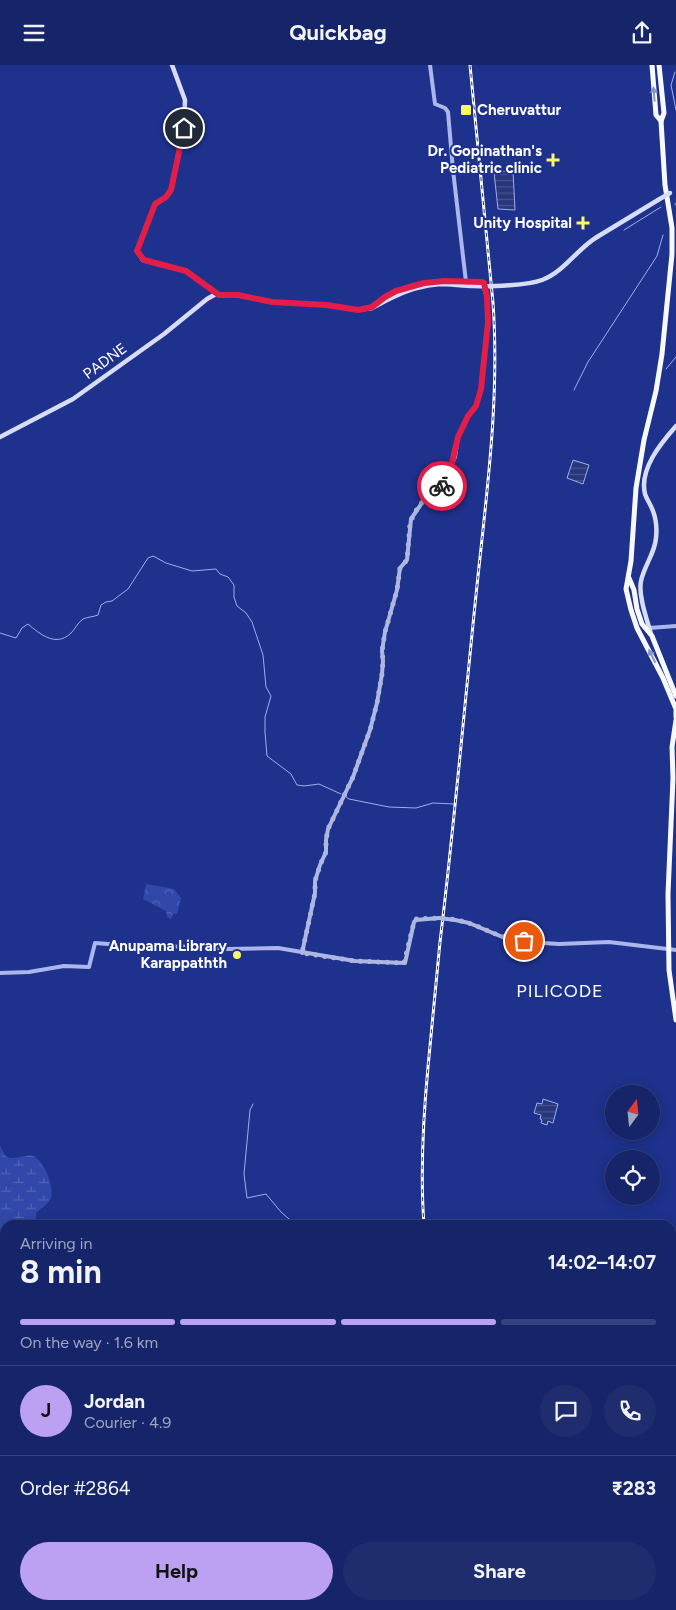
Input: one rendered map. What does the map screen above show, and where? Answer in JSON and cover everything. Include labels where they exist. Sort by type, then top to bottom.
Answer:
[{"type":"highway","points":[[652,65],[656,115],[661,121]]},
{"type":"highway","points":[[659,65],[664,113],[661,121],[665,185],[672,228],[672,254],[662,354],[636,488],[629,578],[626,589],[637,628],[653,657],[676,709],[672,747],[673,778],[668,894],[669,970],[676,1020]]},
{"type":"highway","points":[[629,578],[634,590],[642,624],[652,636],[676,696]]},
{"type":"main road","points":[[172,65],[185,99],[184,128],[171,190],[166,197],[155,204],[137,251],[144,260],[186,271],[216,294],[245,296],[272,302],[327,305],[358,310],[372,307],[409,290],[437,284],[477,287],[533,282],[551,275],[597,237],[676,189]]},
{"type":"main road","points":[[372,307],[385,297],[405,288],[424,283],[444,281],[466,282]]},
{"type":"main road","name":"PADNE","points":[[0,437],[73,399],[216,294]]},
{"type":"main road","points":[[652,636],[642,600],[640,583],[656,544],[657,531],[654,511],[645,494],[644,484],[650,461],[665,438],[676,426]]},
{"type":"street","points":[[302,953],[315,893],[315,881],[326,852],[328,829],[353,777],[370,730],[377,703],[382,674],[382,651],[385,632],[397,590],[400,568],[407,560],[411,519],[428,496],[438,492],[442,486],[453,462],[458,437],[468,416],[476,406],[481,389],[488,322],[487,297],[482,282],[466,282],[448,112],[445,108],[435,104],[430,65]]},
{"type":"street","points":[[649,628],[676,626]]},
{"type":"street","points":[[0,973],[29,972],[64,966],[89,967],[95,943],[228,949],[278,948],[355,961],[404,963],[416,919],[439,918],[469,923],[512,941],[559,944],[609,942],[676,950]]},
{"type":"green space","points":[[146,884],[174,889],[181,898],[177,914],[173,914],[171,919],[167,917],[166,911],[143,899]]},
{"type":"green space","points":[[0,1146],[9,1158],[30,1155],[37,1159],[48,1175],[51,1195],[50,1200],[36,1213],[38,1220],[0,1220]]},
{"type":"shaded area","points":[[513,171],[515,210],[498,209],[494,172]]},
{"type":"shaded area","points":[[573,460],[589,465],[583,484],[567,478]]},
{"type":"shaded area","points":[[543,1099],[558,1104],[553,1123],[548,1121],[547,1125],[541,1123],[541,1115],[534,1113],[537,1103],[542,1104]]},
{"type":"waterway","points":[[675,72],[671,85],[676,110]]},
{"type":"waterway","points":[[624,230],[661,207]]},
{"type":"waterway","points":[[574,390],[588,362],[657,256],[663,235]]},
{"type":"waterway","points":[[666,369],[676,357]]},
{"type":"waterway","points":[[0,633],[16,638],[22,628],[28,624],[48,638],[64,638],[83,619],[98,615],[101,605],[112,601],[128,589],[148,558],[153,556],[166,563],[192,571],[216,569],[220,574],[228,577],[234,585],[234,597],[237,606],[246,613],[252,622],[263,655],[266,687],[271,696],[265,717],[267,756],[291,774],[297,785],[319,784],[341,794]]},
{"type":"waterway","points":[[346,797],[389,807],[416,808],[433,803],[454,804]]},
{"type":"waterway","points":[[253,1104],[250,1110],[244,1174],[247,1198],[266,1194],[290,1220]]},
{"type":"railway","points":[[424,1220],[422,1166],[426,1087],[488,486],[495,376],[493,303],[470,65]]},
{"type":"way so far","points":[[442,486],[436,494],[426,497],[411,519],[407,560],[400,568],[397,590],[385,632],[382,651],[382,674],[377,703],[370,730],[353,777],[328,829],[326,852],[315,881],[315,893],[302,953],[355,961],[404,963],[406,962],[414,922],[416,919],[428,918],[461,921],[512,941],[524,941]]},
{"type":"place","name":"Cheruvattur","points":[[466,110]]},
{"type":"place","name":"Dr. Gopinathan's Pediatric clinic","points":[[553,160]]},
{"type":"place","name":"Unity Hospital","points":[[583,223]]},
{"type":"place","name":"Anupama Library Karappathth","points":[[237,955]]},
{"type":"district","name":"PILICODE","points":[[560,991]]},
{"type":"route","points":[[184,128],[171,190],[166,197],[155,204],[137,251],[144,260],[186,271],[219,295],[238,295],[272,302],[327,305],[358,310],[372,307],[396,291],[424,283],[444,281],[484,283],[487,297],[488,322],[481,389],[476,406],[468,416],[458,437],[451,467],[442,486]]}]
